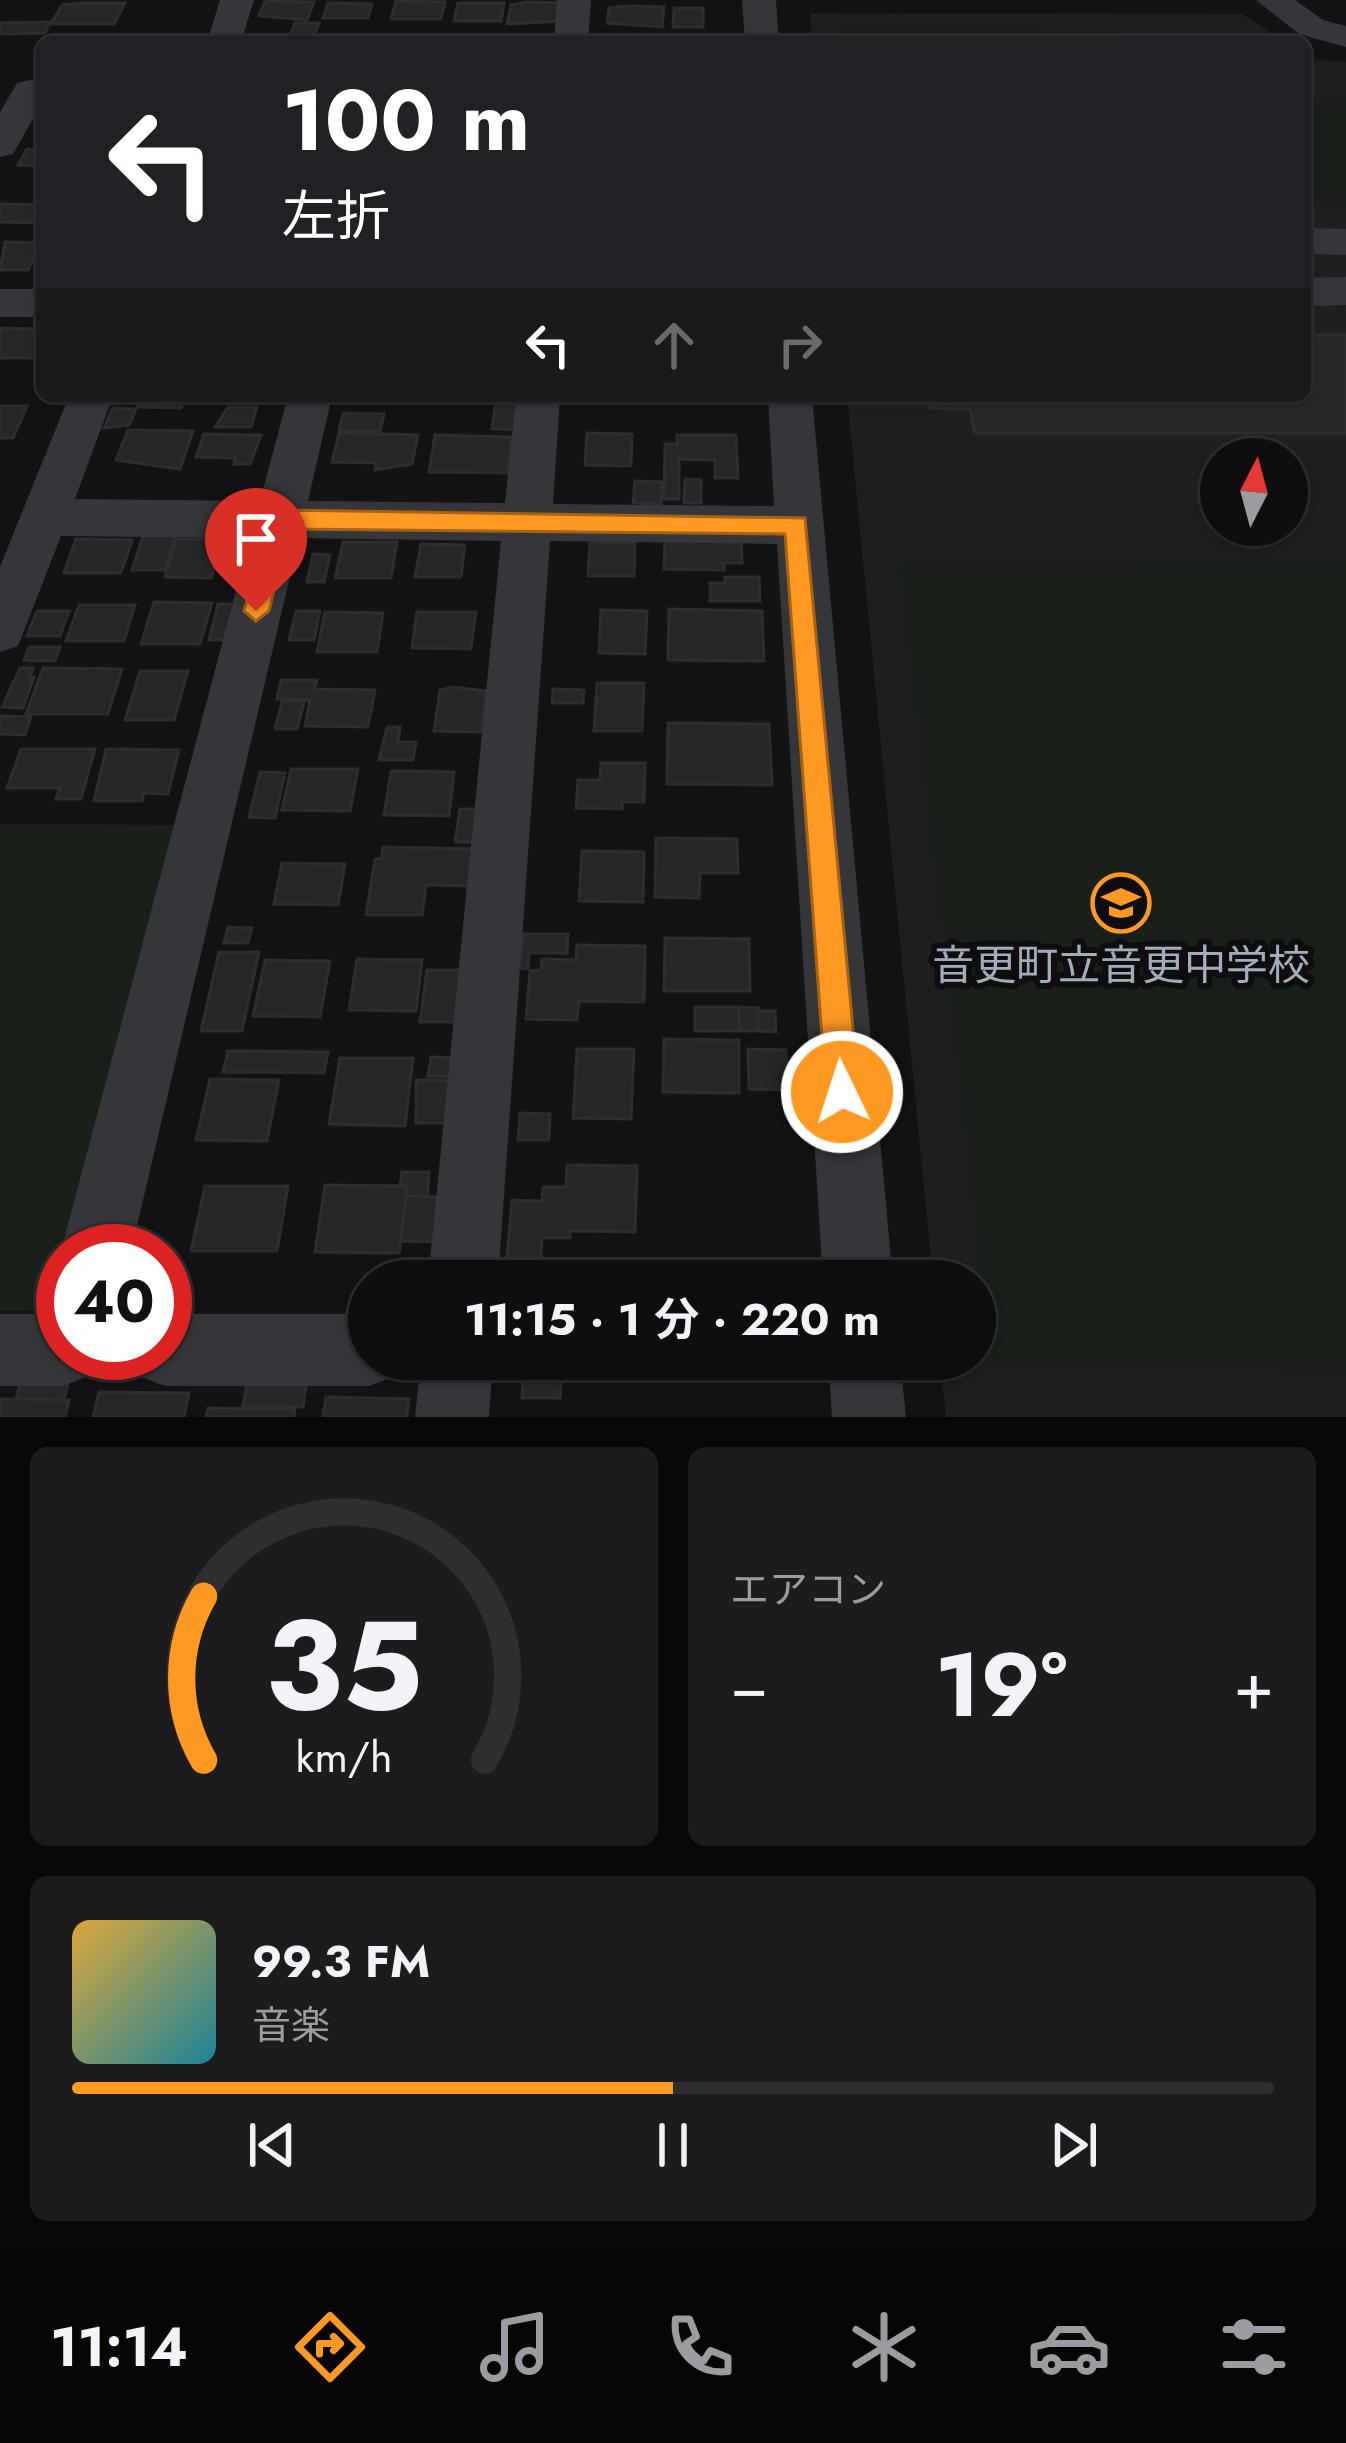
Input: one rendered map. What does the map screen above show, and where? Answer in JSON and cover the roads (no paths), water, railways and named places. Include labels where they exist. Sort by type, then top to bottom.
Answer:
[{"type":"street","points":[[226,36],[237,0]]},
{"type":"street","points":[[571,36],[574,0]]},
{"type":"street","points":[[759,0],[762,36]]},
{"type":"street","points":[[1273,0],[1311,27],[1346,37]]},
{"type":"street","points":[[0,146],[30,92],[36,92]]},
{"type":"street","points":[[1311,242],[1346,242]]},
{"type":"street","points":[[1311,292],[1346,291]]},
{"type":"street","points":[[0,303],[36,303]]},
{"type":"street","points":[[0,631],[89,402]]},
{"type":"street","points":[[103,1224],[308,402]]},
{"type":"street","points":[[465,1260],[537,402]]},
{"type":"street","points":[[790,402],[856,1260]]},
{"type":"street","points":[[44,518],[797,524]]},
{"type":"street","points":[[0,1350],[36,1350]]},
{"type":"street","points":[[192,1350],[348,1350]]},
{"type":"street","points":[[452,1417],[455,1380]]},
{"type":"street","points":[[865,1380],[868,1417]]},
{"type":"place","name":"音更町立音更中学校","points":[[1121,903]]}]
